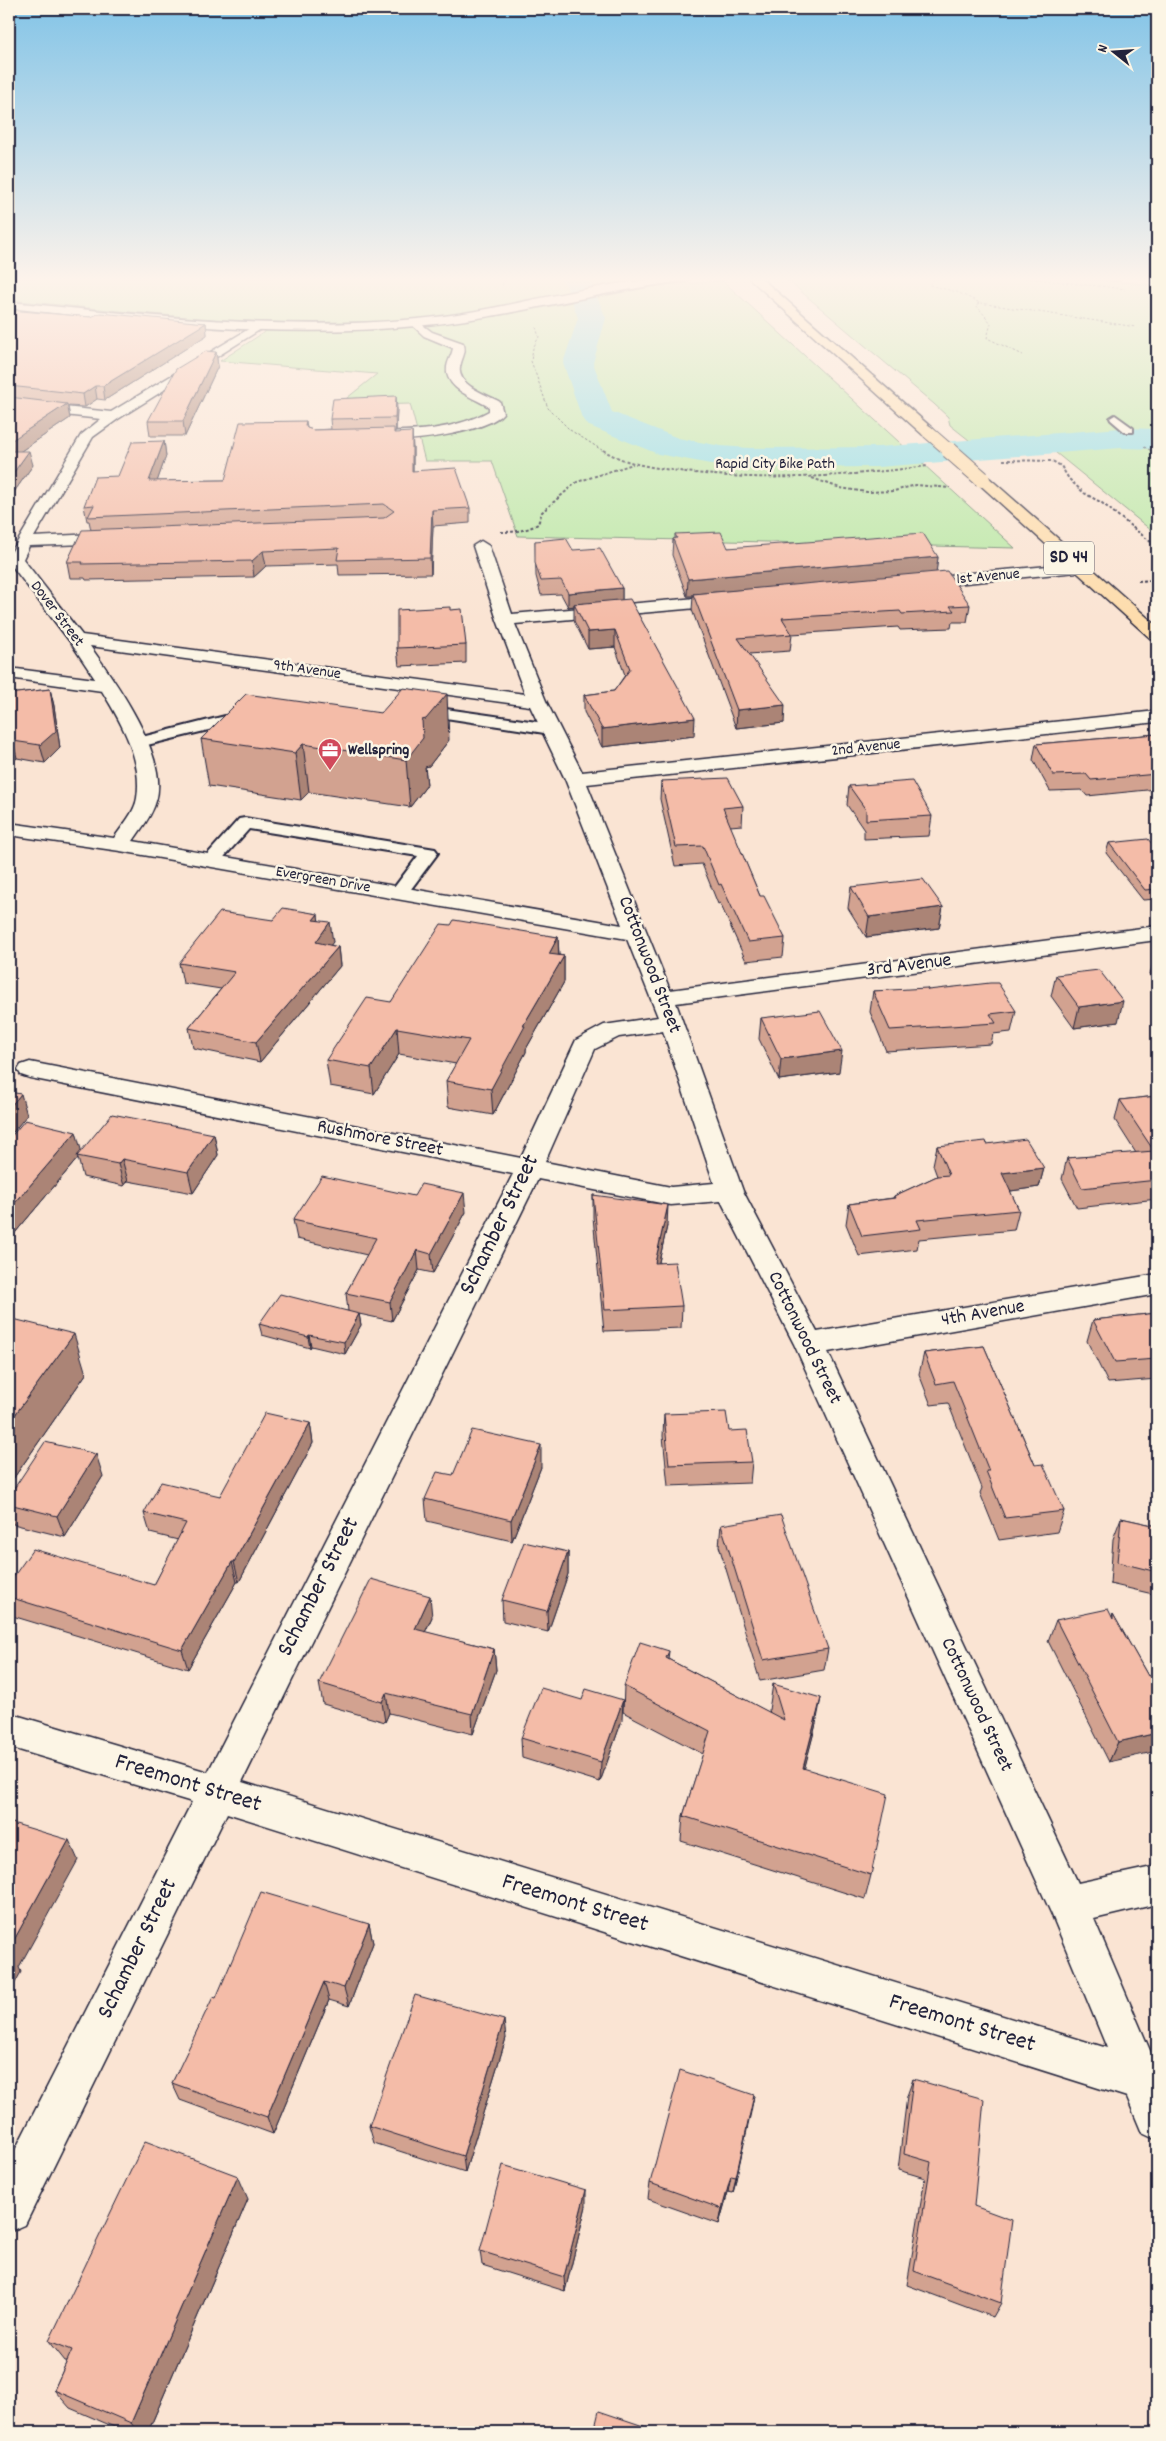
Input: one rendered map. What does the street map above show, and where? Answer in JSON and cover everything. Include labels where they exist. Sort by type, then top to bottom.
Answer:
[{"type":"main road","name":"SD 44","points":[[883,392],[1157,636]]},
{"type":"street","name":"Dover Street","points":[[120,845],[147,798],[147,768],[139,742],[108,686],[77,639],[15,559],[23,542],[88,435],[153,392]]},
{"type":"street","points":[[362,437],[456,430],[475,425],[496,413],[495,406],[473,392]]},
{"type":"street","points":[[9,405],[114,416]]},
{"type":"street","points":[[23,542],[131,537]]},
{"type":"street","name":"Cottonwood Street","points":[[481,546],[505,620],[537,701],[575,779],[638,934],[667,1010],[730,1191],[809,1344],[1068,1904],[1157,2118]]},
{"type":"street","name":"1st Avenue","points":[[902,584],[1081,568]]},
{"type":"street","points":[[505,620],[744,598]]},
{"type":"street","name":"9th Avenue","points":[[77,639],[537,701]]},
{"type":"street","points":[[9,673],[108,686]]},
{"type":"street","name":"2nd Avenue","points":[[575,779],[1157,716]]},
{"type":"street","name":"Evergreen Drive","points":[[9,829],[120,845],[638,934]]},
{"type":"street","name":"3rd Avenue","points":[[667,1010],[1157,933]]},
{"type":"street","name":"Schamber Street","points":[[9,2209],[529,1169],[585,1045],[613,1030],[667,1010]]},
{"type":"street","name":"Rushmore Street","points":[[30,1070],[671,1196],[730,1191]]},
{"type":"street","name":"4th Avenue","points":[[809,1344],[1157,1284]]},
{"type":"street","name":"Freemont Street","points":[[9,1730],[216,1792],[1140,2080]]},
{"type":"street","points":[[1068,1904],[1157,1884]]},
{"type":"lane","points":[[1115,418],[1128,430]]},
{"type":"lane","points":[[407,709],[550,728]]},
{"type":"lane","points":[[139,742],[237,718],[265,722]]},
{"type":"lane","points":[[211,861],[245,823],[429,853],[399,893]]},
{"type":"path","name":"Rapid City Bike Path","points":[[542,392],[548,408],[570,430],[610,454],[634,464],[679,473],[810,477],[872,473],[936,465]]},
{"type":"path","points":[[1140,445],[1157,453]]},
{"type":"path","points":[[1003,460],[1052,460],[1061,466],[1069,479],[1084,492],[1102,503],[1157,547]]},
{"type":"path","points":[[481,546],[480,540],[486,536],[522,531],[538,524],[542,512],[577,482],[634,464]]},
{"type":"path","points":[[810,477],[840,488],[867,492],[894,491],[916,485],[952,488]]},
{"type":"green space","points":[[355,392],[844,392],[1015,548],[518,536],[492,461],[425,461],[410,404],[337,406]]},
{"type":"green space","points":[[920,392],[1157,392],[1157,535],[1045,444],[979,448],[950,425],[948,417]]},
{"type":"water","points":[[1143,432],[1157,434],[1157,442],[1121,441],[990,452],[981,444]]},
{"type":"building","points":[[64,392],[86,392],[83,394]]},
{"type":"building","points":[[164,392],[197,392],[183,421],[148,421]]},
{"type":"building","points":[[396,396],[395,418],[330,419],[333,399]]},
{"type":"building","points":[[9,397],[67,404],[9,442]]},
{"type":"building","points":[[306,421],[305,425],[307,428],[313,430],[394,428],[394,433],[412,432],[412,471],[456,468],[470,508],[432,510],[430,558],[337,560],[339,548],[263,551],[252,561],[82,564],[83,562],[67,562],[82,530],[384,518],[394,511],[384,504],[88,517],[94,505],[84,506],[95,477],[118,476],[132,442],[164,441],[149,481],[225,480],[240,422]]},
{"type":"building","points":[[9,451],[29,451],[9,479]]},
{"type":"building","points":[[721,532],[728,548],[923,533],[938,557],[688,579],[673,539],[677,538],[675,534]]},
{"type":"building","points":[[566,538],[573,550],[600,548],[622,588],[568,593],[561,580],[541,581],[535,563],[535,541]]},
{"type":"building","points":[[947,571],[970,605],[950,606],[954,611],[902,614],[900,611],[782,618],[792,634],[738,638],[785,705],[737,710],[693,594]]},
{"type":"building","points":[[630,599],[695,718],[602,729],[584,695],[614,691],[630,669],[615,630],[588,632],[574,604]]},
{"type":"building","points":[[450,607],[450,610],[462,609],[466,645],[397,648],[397,610]]},
{"type":"building","points":[[403,688],[447,694],[426,719],[422,720],[423,738],[406,760],[303,744],[295,753],[201,739],[246,694],[381,713]]},
{"type":"building","points":[[50,689],[56,731],[40,745],[13,741],[9,744],[9,694]]},
{"type":"building","points":[[1157,734],[1157,774],[1091,780],[1086,774],[1053,775],[1036,744]]},
{"type":"building","points":[[728,778],[743,806],[723,808],[760,896],[764,896],[785,938],[748,942],[721,884],[719,885],[703,846],[676,847],[661,781]]},
{"type":"building","points":[[912,781],[932,816],[866,820],[866,810],[849,786]]},
{"type":"building","points":[[1148,839],[1157,850],[1157,889],[1145,890],[1109,843]]},
{"type":"building","points":[[923,879],[943,907],[869,917],[851,887]]},
{"type":"building","points":[[283,908],[318,914],[313,920],[330,922],[316,942],[338,947],[256,1042],[189,1028],[235,972],[179,963],[220,912],[273,920]]},
{"type":"building","points":[[454,920],[558,937],[549,954],[564,956],[523,1026],[525,1026],[491,1089],[446,1081],[469,1040],[397,1028],[371,1068],[326,1060],[367,998],[391,1002],[441,924],[451,925]]},
{"type":"building","points":[[1099,970],[1123,1001],[1079,1007],[1056,975]]},
{"type":"building","points":[[998,983],[1016,1011],[990,1014],[996,1023],[890,1030],[873,991],[927,988],[928,990]]},
{"type":"building","points":[[820,1011],[842,1051],[781,1059],[761,1018]]},
{"type":"building","points":[[9,1092],[21,1094],[9,1108]]},
{"type":"building","points":[[1157,1096],[1157,1180],[1082,1188],[1067,1158],[1154,1151],[1120,1100]]},
{"type":"building","points":[[112,1114],[214,1134],[188,1172],[122,1159],[118,1164],[77,1156]]},
{"type":"building","points":[[25,1120],[76,1132],[9,1210],[9,1139]]},
{"type":"building","points":[[1026,1139],[1044,1168],[1002,1173],[1019,1210],[917,1220],[921,1229],[862,1236],[849,1204],[895,1198],[894,1196],[937,1176],[949,1175],[937,1146],[986,1141],[987,1144]]},
{"type":"building","points":[[322,1176],[414,1196],[421,1184],[464,1193],[431,1254],[417,1250],[390,1302],[346,1293],[376,1238],[293,1220]]},
{"type":"building","points":[[593,1195],[668,1205],[655,1263],[675,1262],[682,1306],[605,1310]]},
{"type":"building","points":[[280,1294],[359,1314],[344,1342],[309,1335],[308,1337],[259,1324]]},
{"type":"building","points":[[1157,1313],[1157,1359],[1115,1362],[1093,1320]]},
{"type":"building","points":[[9,1318],[74,1334],[9,1423]]},
{"type":"building","points":[[984,1346],[1035,1465],[1043,1464],[1064,1511],[1005,1518],[986,1471],[989,1471],[953,1381],[936,1384],[924,1353]]},
{"type":"building","points":[[726,1412],[729,1431],[747,1430],[752,1462],[669,1465],[664,1414]]},
{"type":"building","points":[[265,1413],[310,1423],[234,1562],[232,1562],[182,1650],[9,1597],[9,1583],[33,1549],[154,1585],[186,1523],[144,1513],[161,1482],[220,1496]]},
{"type":"building","points":[[472,1430],[541,1445],[511,1520],[425,1499],[437,1472],[453,1475]]},
{"type":"building","points":[[45,1442],[96,1454],[57,1516],[9,1504],[9,1496]]},
{"type":"building","points":[[781,1515],[828,1649],[763,1660],[721,1525]]},
{"type":"building","points":[[1121,1518],[1157,1526],[1157,1572],[1117,1562]]},
{"type":"building","points":[[524,1542],[568,1552],[547,1611],[502,1600]]},
{"type":"building","points":[[371,1579],[430,1596],[415,1629],[494,1649],[472,1714],[386,1693],[382,1702],[319,1683]]},
{"type":"building","points":[[1108,1609],[1113,1619],[1113,1614],[1148,1676],[1157,1674],[1157,1733],[1118,1742],[1056,1620]]},
{"type":"building","points":[[640,1642],[669,1651],[666,1658],[784,1720],[773,1684],[821,1698],[803,1768],[888,1794],[871,1875],[683,1816],[710,1731],[624,1686]]},
{"type":"building","points":[[541,1688],[582,1700],[586,1689],[623,1700],[601,1762],[521,1738]]},
{"type":"building","points":[[9,1822],[69,1840],[9,1949]]},
{"type":"building","points":[[261,1892],[369,1924],[344,1988],[324,1982],[267,2117],[172,2083],[213,1997],[216,1998]]},
{"type":"building","points":[[415,1995],[504,2020],[463,2156],[369,2126]]},
{"type":"building","points":[[680,2070],[754,2095],[736,2177],[731,2176],[722,2209],[650,2183]]},
{"type":"building","points":[[913,2079],[984,2099],[974,2206],[1012,2220],[1001,2303],[914,2271],[931,2162],[904,2154]]},
{"type":"building","points":[[145,2141],[238,2176],[131,2423],[54,2390],[72,2350],[49,2341]]},
{"type":"building","points":[[503,2165],[586,2190],[564,2277],[480,2251]]},
{"type":"building","points":[[599,2411],[661,2432],[594,2432]]},
{"type":"waterway","points":[[589,392],[598,418],[670,447],[721,456],[749,458],[878,457],[1121,438],[1157,439]]},
{"type":"place","name":"Wellspring","points":[[330,771]]}]
